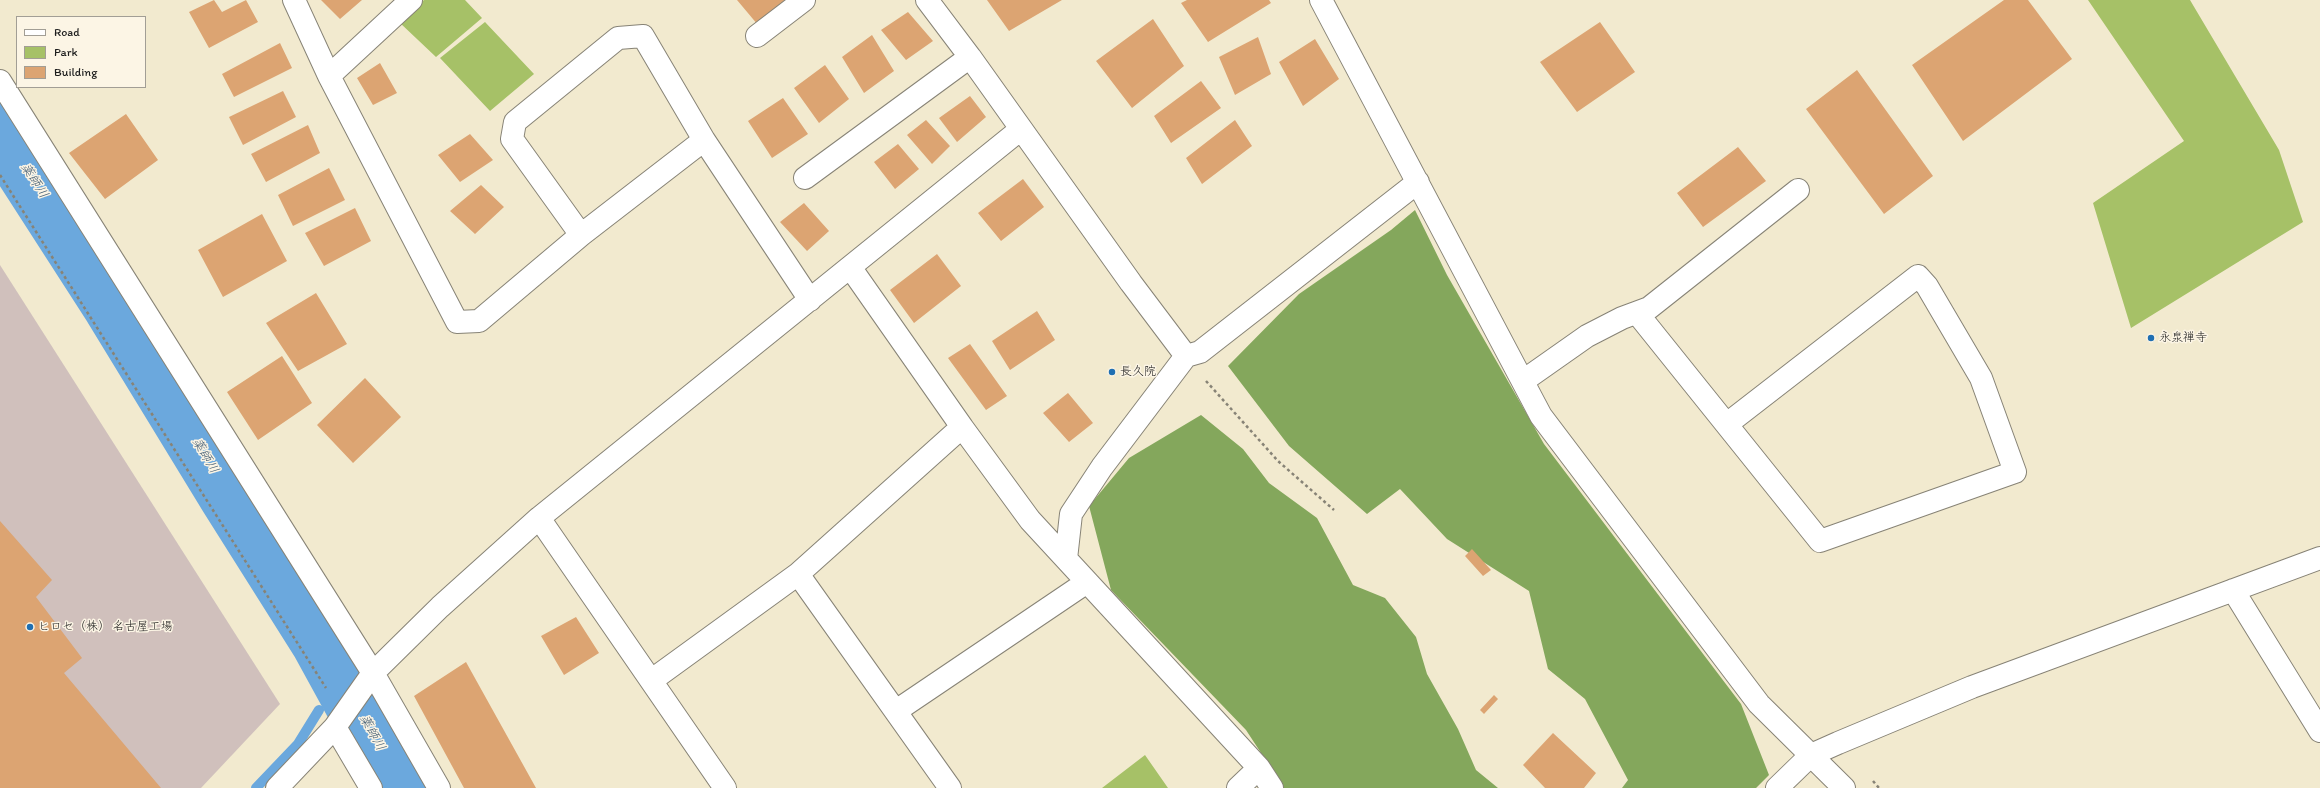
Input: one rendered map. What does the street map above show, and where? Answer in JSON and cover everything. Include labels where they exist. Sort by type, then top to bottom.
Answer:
[{"type":"street","points":[[294,0],[329,76],[457,322],[479,321],[581,235],[704,140]]},
{"type":"street","points":[[329,76],[412,0]]},
{"type":"street","points":[[757,36],[804,0]]},
{"type":"street","points":[[927,0],[970,57],[1131,283],[1186,356]]},
{"type":"street","points":[[1321,0],[1541,416],[1759,704],[1844,788]]},
{"type":"street","points":[[581,235],[512,138],[515,122],[618,38],[643,36],[704,140],[810,300]]},
{"type":"street","points":[[805,178],[970,57]]},
{"type":"street","points":[[0,81],[373,673],[439,788]]},
{"type":"street","points":[[277,788],[335,727],[373,673],[440,607],[539,518],[1021,129]]},
{"type":"street","points":[[1066,559],[1071,514],[1102,467],[1186,356],[1200,352],[1418,182]]},
{"type":"street","points":[[1523,381],[1587,336],[1649,308],[1798,190]]},
{"type":"street","points":[[850,267],[962,427],[1030,520],[1259,768],[1272,788]]},
{"type":"street","points":[[1637,313],[1820,541],[2015,472],[1981,378],[1927,286],[1918,276],[1727,424]]},
{"type":"street","points":[[652,680],[798,574],[962,427]]},
{"type":"street","points":[[539,518],[725,788]]},
{"type":"street","points":[[1777,788],[1811,755],[1972,687],[2320,558]]},
{"type":"street","points":[[798,574],[950,788]]},
{"type":"street","points":[[896,711],[1087,582]]},
{"type":"street","points":[[2233,590],[2320,731]]},
{"type":"street","points":[[335,727],[371,788]]},
{"type":"street","points":[[1238,788],[1259,768]]},
{"type":"path","points":[[0,175],[334,701],[329,714],[335,727]]},
{"type":"path","points":[[1186,356],[1207,382],[1278,461],[1334,510]]},
{"type":"shaded area","points":[[0,265],[280,704],[201,788],[0,788]]},
{"type":"green space","points":[[424,0],[465,0],[482,18],[436,57],[399,22]]},
{"type":"green space","points":[[2088,0],[2190,0],[2279,150],[2303,222],[2131,328],[2093,203],[2184,141]]},
{"type":"green space","points":[[485,22],[534,74],[490,111],[440,58]]},
{"type":"green space","points":[[1415,210],[1447,275],[1544,444],[1741,704],[1769,775],[1756,788],[1622,788],[1628,780],[1585,699],[1548,669],[1529,591],[1447,539],[1400,489],[1367,514],[1289,446],[1228,366],[1299,294],[1391,230]]},
{"type":"green space","points":[[1201,415],[1243,449],[1269,483],[1317,518],[1353,585],[1385,598],[1416,637],[1427,674],[1458,729],[1476,770],[1498,788],[1284,788],[1246,730],[1111,590],[1089,506],[1129,458]]},
{"type":"green space","points":[[1145,755],[1168,788],[1102,788]]},
{"type":"building","points":[[214,0],[222,12],[246,0],[258,22],[209,48],[189,12]]},
{"type":"building","points":[[321,0],[362,0],[340,19]]},
{"type":"building","points":[[737,0],[788,0],[758,25]]},
{"type":"building","points":[[987,0],[1062,0],[1009,31]]},
{"type":"building","points":[[1187,0],[1269,0],[1271,3],[1208,42],[1181,3]]},
{"type":"building","points":[[2004,0],[2028,0],[2072,59],[1963,141],[1912,65]]},
{"type":"building","points":[[908,12],[933,41],[906,60],[881,30]]},
{"type":"building","points":[[1153,19],[1184,66],[1132,108],[1096,61]]},
{"type":"building","points":[[1600,22],[1635,72],[1577,112],[1540,62]]},
{"type":"building","points":[[872,35],[894,71],[864,93],[842,57]]},
{"type":"building","points":[[1258,37],[1271,74],[1235,95],[1219,57]]},
{"type":"building","points":[[1315,39],[1339,79],[1303,106],[1279,62]]},
{"type":"building","points":[[280,43],[292,68],[234,97],[222,74]]},
{"type":"building","points":[[380,63],[397,93],[373,105],[357,78]]},
{"type":"building","points":[[825,65],[849,99],[819,123],[794,88]]},
{"type":"building","points":[[1857,70],[1933,176],[1884,214],[1806,109]]},
{"type":"building","points":[[1201,81],[1221,108],[1171,143],[1154,116]]},
{"type":"building","points":[[283,91],[296,117],[243,145],[229,117]]},
{"type":"building","points":[[970,96],[986,117],[957,142],[939,118]]},
{"type":"building","points":[[783,98],[808,134],[772,158],[748,121]]},
{"type":"building","points":[[126,114],[158,160],[105,199],[69,153]]},
{"type":"building","points":[[926,120],[950,146],[932,164],[907,135]]},
{"type":"building","points":[[1235,120],[1252,146],[1202,184],[1186,158]]},
{"type":"building","points":[[308,125],[320,153],[266,182],[251,154]]},
{"type":"building","points":[[470,134],[493,160],[460,182],[438,155]]},
{"type":"building","points":[[898,144],[919,169],[895,189],[874,162]]},
{"type":"building","points":[[1738,147],[1766,181],[1703,227],[1677,193]]},
{"type":"building","points":[[329,168],[345,200],[293,226],[278,195]]},
{"type":"building","points":[[1023,179],[1044,207],[1001,241],[978,213]]},
{"type":"building","points":[[481,185],[504,207],[475,234],[450,211]]},
{"type":"building","points":[[804,203],[829,231],[807,251],[780,222]]},
{"type":"building","points":[[355,208],[371,241],[324,266],[305,233]]},
{"type":"building","points":[[262,214],[287,261],[223,297],[198,250]]},
{"type":"building","points":[[937,254],[961,286],[914,323],[890,290]]},
{"type":"building","points":[[316,293],[347,344],[298,371],[266,323]]},
{"type":"building","points":[[1037,311],[1055,340],[1010,370],[992,341]]},
{"type":"building","points":[[970,344],[1007,396],[986,410],[948,358]]},
{"type":"building","points":[[282,356],[312,403],[258,440],[227,392]]},
{"type":"building","points":[[365,378],[401,417],[353,463],[317,425]]},
{"type":"building","points":[[1068,393],[1093,423],[1069,442],[1043,413]]},
{"type":"building","name":"ヒロセ（株） 名古屋工場","points":[[0,521],[52,580],[36,597],[82,658],[64,673],[161,788],[0,788]]},
{"type":"building","points":[[1472,549],[1491,570],[1483,576],[1465,556]]},
{"type":"building","points":[[576,617],[599,653],[564,675],[541,636]]},
{"type":"building","points":[[466,662],[536,788],[464,788],[414,696]]},
{"type":"building","points":[[1494,695],[1498,699],[1484,714],[1480,710]]},
{"type":"building","points":[[1553,733],[1596,773],[1584,788],[1545,788],[1523,765]]},
{"type":"waterway","name":"薬師川","points":[[0,129],[114,306],[230,496],[322,642],[402,788]]},
{"type":"waterway","points":[[256,788],[298,744],[319,710]]},
{"type":"place","name":"永泉禅寺","points":[[2151,338]]},
{"type":"place","name":"長久院","points":[[1112,372]]},
{"type":"place","name":"ヒロセ（株） 名古屋工場","points":[[30,627]]}]
